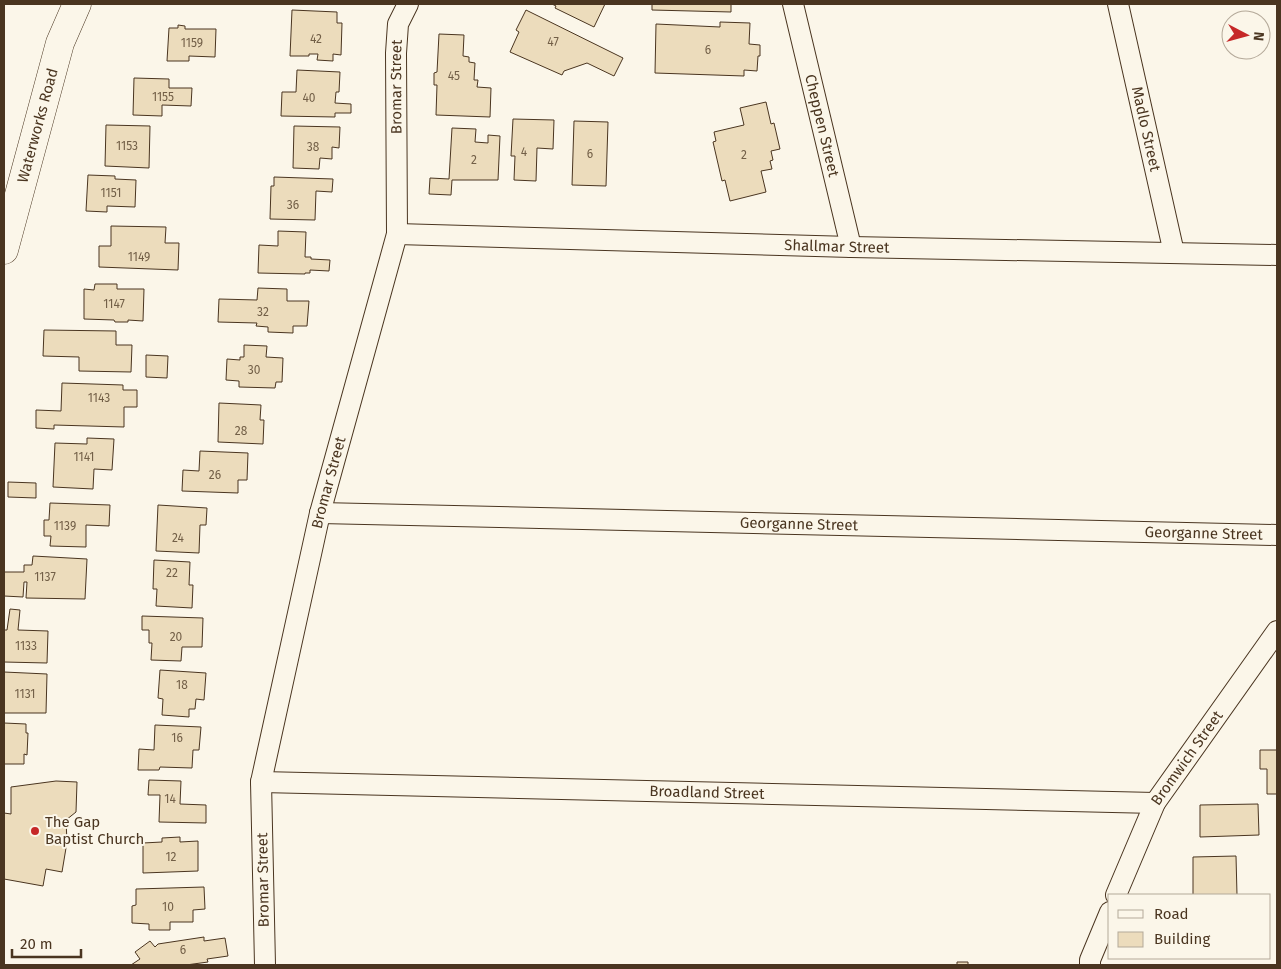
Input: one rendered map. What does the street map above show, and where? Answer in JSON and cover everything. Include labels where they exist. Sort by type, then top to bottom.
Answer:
[{"type":"main road","name":"Waterworks Road","points":[[4,250],[60,43],[77,4]]},
{"type":"street","name":"Bromar Street","points":[[265,965],[261,782],[320,513],[397,234],[396,53],[398,24],[408,4]]},
{"type":"street","name":"Cheppen Street","points":[[793,4],[851,247]]},
{"type":"street","name":"Madlo Street","points":[[1118,4],[1174,253]]},
{"type":"street","name":"Shallmar Street","points":[[397,234],[851,247],[1277,255]]},
{"type":"street","name":"Georganne Street","points":[[320,513],[1277,536]]},
{"type":"street","name":"Bromwich Street","points":[[1116,894],[1155,803],[1277,631]]},
{"type":"street","name":"Broadland Street","points":[[261,782],[1155,803]]},
{"type":"street","points":[[1090,965],[1090,960],[1108,917]]},
{"type":"building","points":[[552,4],[605,4],[594,27],[555,8],[556,6]]},
{"type":"building","points":[[652,4],[731,4],[731,12],[652,10]]},
{"type":"building","points":[[292,10],[337,12],[337,23],[342,23],[341,55],[333,54],[333,61],[317,60],[318,54],[290,56]]},
{"type":"building","points":[[526,10],[623,58],[614,76],[587,63],[564,71],[562,75],[510,52],[519,32],[516,30]]},
{"type":"building","points":[[720,22],[750,23],[749,44],[760,45],[757,71],[744,70],[744,76],[655,73],[656,24],[720,27]]},
{"type":"building","points":[[178,25],[185,26],[185,29],[216,29],[215,57],[189,56],[189,61],[167,61],[169,28],[178,28]]},
{"type":"building","points":[[439,34],[464,35],[463,56],[469,57],[469,62],[475,63],[474,80],[478,80],[477,87],[491,88],[490,117],[436,115],[437,85],[434,85],[434,73],[437,72]]},
{"type":"building","points":[[297,70],[340,72],[339,92],[336,92],[335,103],[351,104],[351,113],[335,113],[335,117],[281,116],[282,92],[296,92]]},
{"type":"building","points":[[134,78],[169,79],[169,88],[192,88],[191,106],[162,105],[162,116],[133,115]]},
{"type":"building","points":[[766,102],[771,124],[774,123],[780,149],[771,151],[773,160],[770,161],[772,169],[761,171],[766,192],[730,201],[725,180],[722,181],[713,142],[716,141],[714,132],[744,125],[740,108]]},
{"type":"building","points":[[513,119],[554,120],[553,149],[537,148],[536,181],[514,180],[515,156],[511,156]]},
{"type":"building","points":[[574,121],[608,122],[606,186],[572,185]]},
{"type":"building","points":[[106,125],[150,126],[149,168],[105,166]]},
{"type":"building","points":[[294,126],[340,127],[339,148],[332,147],[332,159],[320,158],[319,169],[293,168]]},
{"type":"building","points":[[452,128],[476,129],[475,142],[488,143],[488,135],[500,136],[498,180],[452,180],[451,195],[429,194],[430,178],[449,179]]},
{"type":"building","points":[[88,175],[115,176],[115,179],[136,180],[135,207],[107,206],[107,212],[86,211]]},
{"type":"building","points":[[274,177],[333,179],[332,192],[316,191],[315,220],[270,219],[271,186],[274,186]]},
{"type":"building","points":[[111,226],[166,227],[165,243],[179,243],[178,270],[99,267],[99,246],[111,246]]},
{"type":"building","points":[[278,231],[306,232],[305,257],[330,260],[329,271],[310,270],[310,273],[305,274],[258,273],[259,245],[278,246]]},
{"type":"building","points":[[95,284],[117,284],[117,289],[144,289],[143,321],[128,320],[128,322],[115,322],[114,320],[84,319],[84,289],[94,290]]},
{"type":"building","points":[[258,288],[287,289],[287,301],[309,301],[307,326],[293,326],[293,333],[268,332],[268,327],[256,326],[257,323],[218,322],[219,299],[257,300]]},
{"type":"building","points":[[44,330],[116,331],[116,345],[132,345],[131,372],[79,371],[79,357],[43,356]]},
{"type":"building","points":[[244,345],[267,346],[266,357],[283,358],[282,382],[276,382],[275,388],[239,387],[239,381],[226,380],[227,359],[240,360],[240,357],[244,357]]},
{"type":"building","points":[[146,355],[168,356],[167,378],[146,377]]},
{"type":"building","points":[[62,383],[123,385],[123,390],[137,390],[137,407],[124,407],[124,427],[54,425],[54,429],[36,428],[36,410],[61,411]]},
{"type":"building","points":[[219,403],[261,405],[260,420],[264,420],[263,444],[218,442]]},
{"type":"building","points":[[87,438],[114,439],[112,470],[94,469],[93,489],[53,487],[55,443],[87,444]]},
{"type":"building","points":[[200,451],[248,453],[247,480],[238,480],[238,493],[182,491],[183,470],[199,471]]},
{"type":"building","points":[[8,482],[36,483],[36,498],[8,497]]},
{"type":"building","points":[[50,503],[110,505],[109,526],[86,525],[86,547],[50,546],[51,536],[44,536],[44,520],[49,520]]},
{"type":"building","points":[[158,505],[207,508],[206,525],[200,525],[199,553],[156,551]]},
{"type":"building","points":[[33,556],[87,559],[85,599],[26,598],[27,582],[24,582],[23,597],[4,596],[4,572],[24,572],[24,565],[32,565]]},
{"type":"building","points":[[154,560],[190,562],[189,585],[193,585],[192,608],[156,606],[157,589],[153,589]]},
{"type":"building","points":[[10,609],[20,610],[18,630],[48,631],[47,663],[4,662],[4,630],[7,630]]},
{"type":"building","points":[[142,616],[203,618],[202,647],[182,647],[181,661],[151,660],[152,643],[149,643],[149,630],[142,630]]},
{"type":"building","points":[[160,670],[206,673],[204,700],[196,699],[195,709],[189,709],[189,717],[162,715],[163,699],[158,698]]},
{"type":"building","points":[[4,672],[47,674],[46,713],[4,713]]},
{"type":"building","points":[[4,723],[26,724],[26,733],[28,733],[27,755],[24,754],[24,764],[4,764]]},
{"type":"building","points":[[155,725],[201,727],[199,750],[193,750],[192,768],[160,767],[159,770],[138,770],[139,749],[154,750]]},
{"type":"building","points":[[1260,750],[1277,750],[1277,794],[1267,794],[1267,769],[1260,769]]},
{"type":"building","points":[[149,780],[181,781],[180,804],[206,805],[206,823],[159,822],[160,795],[148,795]]},
{"type":"building","name":"The Gap Baptist Church","points":[[56,781],[77,782],[76,812],[66,820],[67,842],[62,872],[46,869],[43,886],[4,879],[4,813],[11,814],[11,787]]},
{"type":"building","points":[[1258,804],[1259,835],[1200,837],[1200,805]]},
{"type":"building","points":[[180,837],[180,842],[198,841],[198,871],[143,873],[143,843],[162,842],[162,838]]},
{"type":"building","points":[[1236,856],[1237,894],[1193,894],[1193,857]]},
{"type":"building","points":[[204,887],[205,909],[193,910],[193,922],[170,922],[170,930],[149,930],[149,924],[132,923],[132,906],[136,905],[136,889]]},
{"type":"building","points":[[204,937],[204,941],[225,938],[228,956],[207,959],[208,962],[186,965],[131,965],[140,959],[135,952],[150,941],[155,947],[158,944]]},
{"type":"building","points":[[957,962],[968,962],[968,965],[957,965]]},
{"type":"place","name":"The Gap Baptist Church","points":[[35,831]]}]
